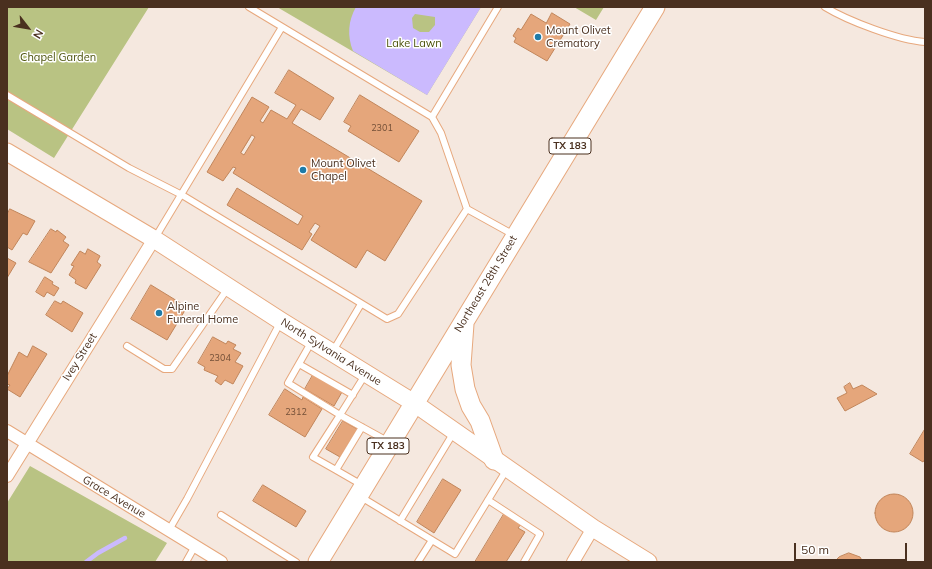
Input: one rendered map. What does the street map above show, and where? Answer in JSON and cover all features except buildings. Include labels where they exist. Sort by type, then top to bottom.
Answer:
[{"type":"main road","name":"Northeast 28th Street","points":[[318,562],[655,7]]},
{"type":"main road","name":"North Sylvania Avenue","points":[[7,152],[154,239],[281,321],[414,403],[593,528],[648,562]]},
{"type":"main road","points":[[465,318],[462,335],[461,365],[465,389],[471,406],[480,421],[500,464]]},
{"type":"street","name":"Ivey Street","points":[[7,476],[154,239]]},
{"type":"street","name":"Grace Avenue","points":[[7,431],[221,562]]},
{"type":"street","points":[[573,562],[593,528]]},
{"type":"lane","points":[[249,7],[432,117],[441,133],[467,208],[515,236]]},
{"type":"lane","points":[[432,117],[498,7]]},
{"type":"lane","points":[[825,7],[838,15],[910,41],[925,42]]},
{"type":"lane","points":[[154,239],[182,195],[282,27]]},
{"type":"lane","points":[[7,95],[129,168],[182,195],[387,320],[398,314],[467,208]]},
{"type":"lane","points":[[127,346],[164,368],[172,369],[229,287]]},
{"type":"lane","points":[[332,352],[361,304]]},
{"type":"lane","points":[[169,530],[187,500],[281,321]]},
{"type":"lane","points":[[313,341],[288,383],[317,399],[340,415],[390,443]]},
{"type":"lane","points":[[299,364],[327,382],[353,395]]},
{"type":"lane","points":[[366,373],[313,457],[336,470],[400,521],[455,554],[488,500],[500,464]]},
{"type":"lane","points":[[336,470],[362,427]]},
{"type":"lane","points":[[400,521],[454,432]]},
{"type":"lane","points":[[488,500],[540,534],[524,562]]},
{"type":"lane","points":[[220,515],[296,562]]},
{"type":"lane","points":[[418,562],[432,540]]},
{"type":"lane","points":[[186,562],[196,546]]},
{"type":"green space","name":"Chapel Garden","points":[[7,7],[149,7],[54,158],[7,129]]},
{"type":"green space","name":"Lake Lawn","points":[[277,7],[481,7],[427,95]]},
{"type":"green space","points":[[574,7],[604,7],[596,20]]},
{"type":"green space","points":[[30,466],[167,543],[155,562],[7,562],[7,503]]},
{"type":"shaded area","name":"Lake Lawn","points":[[356,7],[481,7],[427,95],[353,51],[349,29],[353,12]],"holes":[[[415,14],[435,17],[435,25],[429,32],[420,32],[413,28],[412,18]]]},
{"type":"waterway","points":[[86,562],[98,553],[125,538]]},
{"type":"place","name":"Mount Olivet Crematory","points":[[538,37]]},
{"type":"place","name":"Mount Olivet Chapel","points":[[303,170]]},
{"type":"place","name":"Alpine Funeral Home","points":[[159,313]]}]
